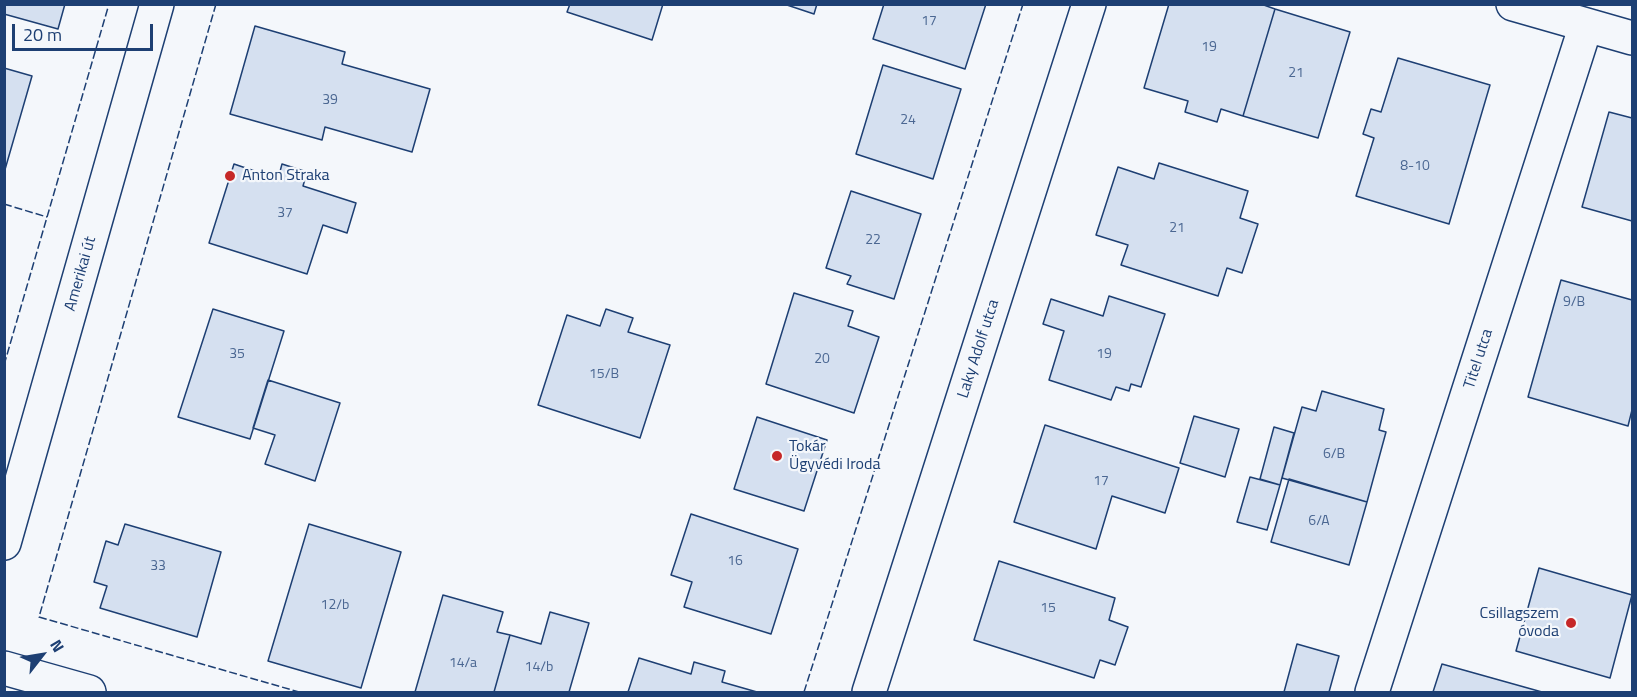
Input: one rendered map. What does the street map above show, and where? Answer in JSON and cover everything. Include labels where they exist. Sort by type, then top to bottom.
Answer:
[{"type":"street","name":"Amerikai út","points":[[4,543],[157,4]]},
{"type":"street","name":"Laky Adolf utca","points":[[869,693],[1089,4]]},
{"type":"street","points":[[1513,4],[1632,38]]},
{"type":"street","name":"Titel utca","points":[[1372,693],[1586,25]]},
{"type":"street","points":[[4,668],[89,693]]},
{"type":"building","points":[[4,4],[65,4],[58,29],[4,14]]},
{"type":"building","points":[[570,4],[663,4],[652,40],[567,12]]},
{"type":"building","points":[[784,4],[817,4],[814,14]]},
{"type":"building","points":[[884,4],[986,4],[965,69],[873,39]]},
{"type":"building","points":[[1169,4],[1261,4],[1275,9],[1243,116],[1221,109],[1217,122],[1185,112],[1188,101],[1144,88]]},
{"type":"building","points":[[1275,9],[1350,32],[1318,138],[1243,116]]},
{"type":"building","points":[[255,26],[345,52],[342,64],[430,89],[412,152],[325,127],[322,140],[230,114]]},
{"type":"building","points":[[1398,58],[1490,85],[1449,224],[1356,196],[1374,138],[1363,134],[1371,109],[1381,112]]},
{"type":"building","points":[[883,65],[961,89],[933,179],[856,154]]},
{"type":"building","points":[[4,68],[32,76],[4,173]]},
{"type":"building","points":[[1609,112],[1632,118],[1632,221],[1582,207]]},
{"type":"building","points":[[1159,163],[1248,191],[1240,218],[1258,224],[1242,273],[1227,268],[1218,296],[1121,265],[1128,245],[1096,235],[1118,167],[1154,179]]},
{"type":"building","points":[[234,164],[278,179],[282,164],[307,172],[303,186],[356,203],[347,233],[323,225],[307,274],[209,243]]},
{"type":"building","points":[[851,191],[921,214],[894,299],[847,284],[851,276],[826,268]]},
{"type":"building","points":[[1561,280],[1632,300],[1632,410],[1628,426],[1528,397]]},
{"type":"building","points":[[794,293],[853,311],[848,326],[879,337],[854,413],[766,384]]},
{"type":"building","points":[[1109,296],[1165,314],[1141,387],[1131,384],[1129,391],[1116,387],[1111,400],[1049,380],[1064,331],[1043,324],[1051,299],[1103,316]]},
{"type":"building","points":[[213,309],[284,331],[250,439],[178,417]]},
{"type":"building","points":[[606,309],[633,318],[628,332],[670,345],[640,438],[538,405],[567,315],[600,326]]},
{"type":"building","points":[[268,380],[340,403],[315,481],[265,464],[275,435],[253,428]]},
{"type":"building","points":[[1322,391],[1384,409],[1379,430],[1386,432],[1367,502],[1282,478],[1302,407],[1316,411]]},
{"type":"building","points":[[1194,416],[1239,429],[1225,477],[1180,463]]},
{"type":"building","points":[[757,417],[827,440],[804,511],[734,489]]},
{"type":"building","points":[[1045,425],[1179,468],[1165,513],[1112,496],[1096,549],[1014,522]]},
{"type":"building","points":[[1274,427],[1294,433],[1280,485],[1260,479]]},
{"type":"building","points":[[1250,477],[1280,485],[1267,530],[1237,522]]},
{"type":"building","points":[[1289,479],[1367,502],[1349,565],[1271,542]]},
{"type":"building","points":[[691,514],[798,549],[771,634],[684,607],[692,582],[671,575]]},
{"type":"building","points":[[125,524],[221,552],[197,637],[100,608],[107,586],[94,582],[106,541],[118,545]]},
{"type":"building","points":[[309,524],[401,552],[361,688],[268,661]]},
{"type":"building","points":[[999,561],[1115,598],[1109,620],[1128,627],[1115,665],[1100,660],[1094,678],[974,640]]},
{"type":"building","points":[[1539,568],[1632,595],[1610,678],[1516,651]]},
{"type":"building","points":[[443,595],[503,612],[497,632],[510,635],[494,692],[415,692]]},
{"type":"building","points":[[550,612],[589,623],[569,692],[494,692],[510,635],[541,644]]},
{"type":"building","points":[[1297,644],[1339,656],[1329,692],[1284,692]]},
{"type":"building","points":[[639,658],[691,674],[694,662],[725,671],[722,682],[757,692],[628,692]]},
{"type":"building","points":[[1442,664],[1542,692],[1433,692]]},
{"type":"fence","points":[[4,365],[109,4]]},
{"type":"fence","points":[[216,4],[39,617],[299,692]]},
{"type":"fence","points":[[804,692],[1023,4]]},
{"type":"fence","points":[[4,204],[47,217]]},
{"type":"place","name":"Anton Straka","points":[[230,176]]},
{"type":"place","name":"Tokár Ügyvédi Iroda","points":[[777,456]]},
{"type":"place","name":"Csillagszem óvoda","points":[[1571,623]]}]
